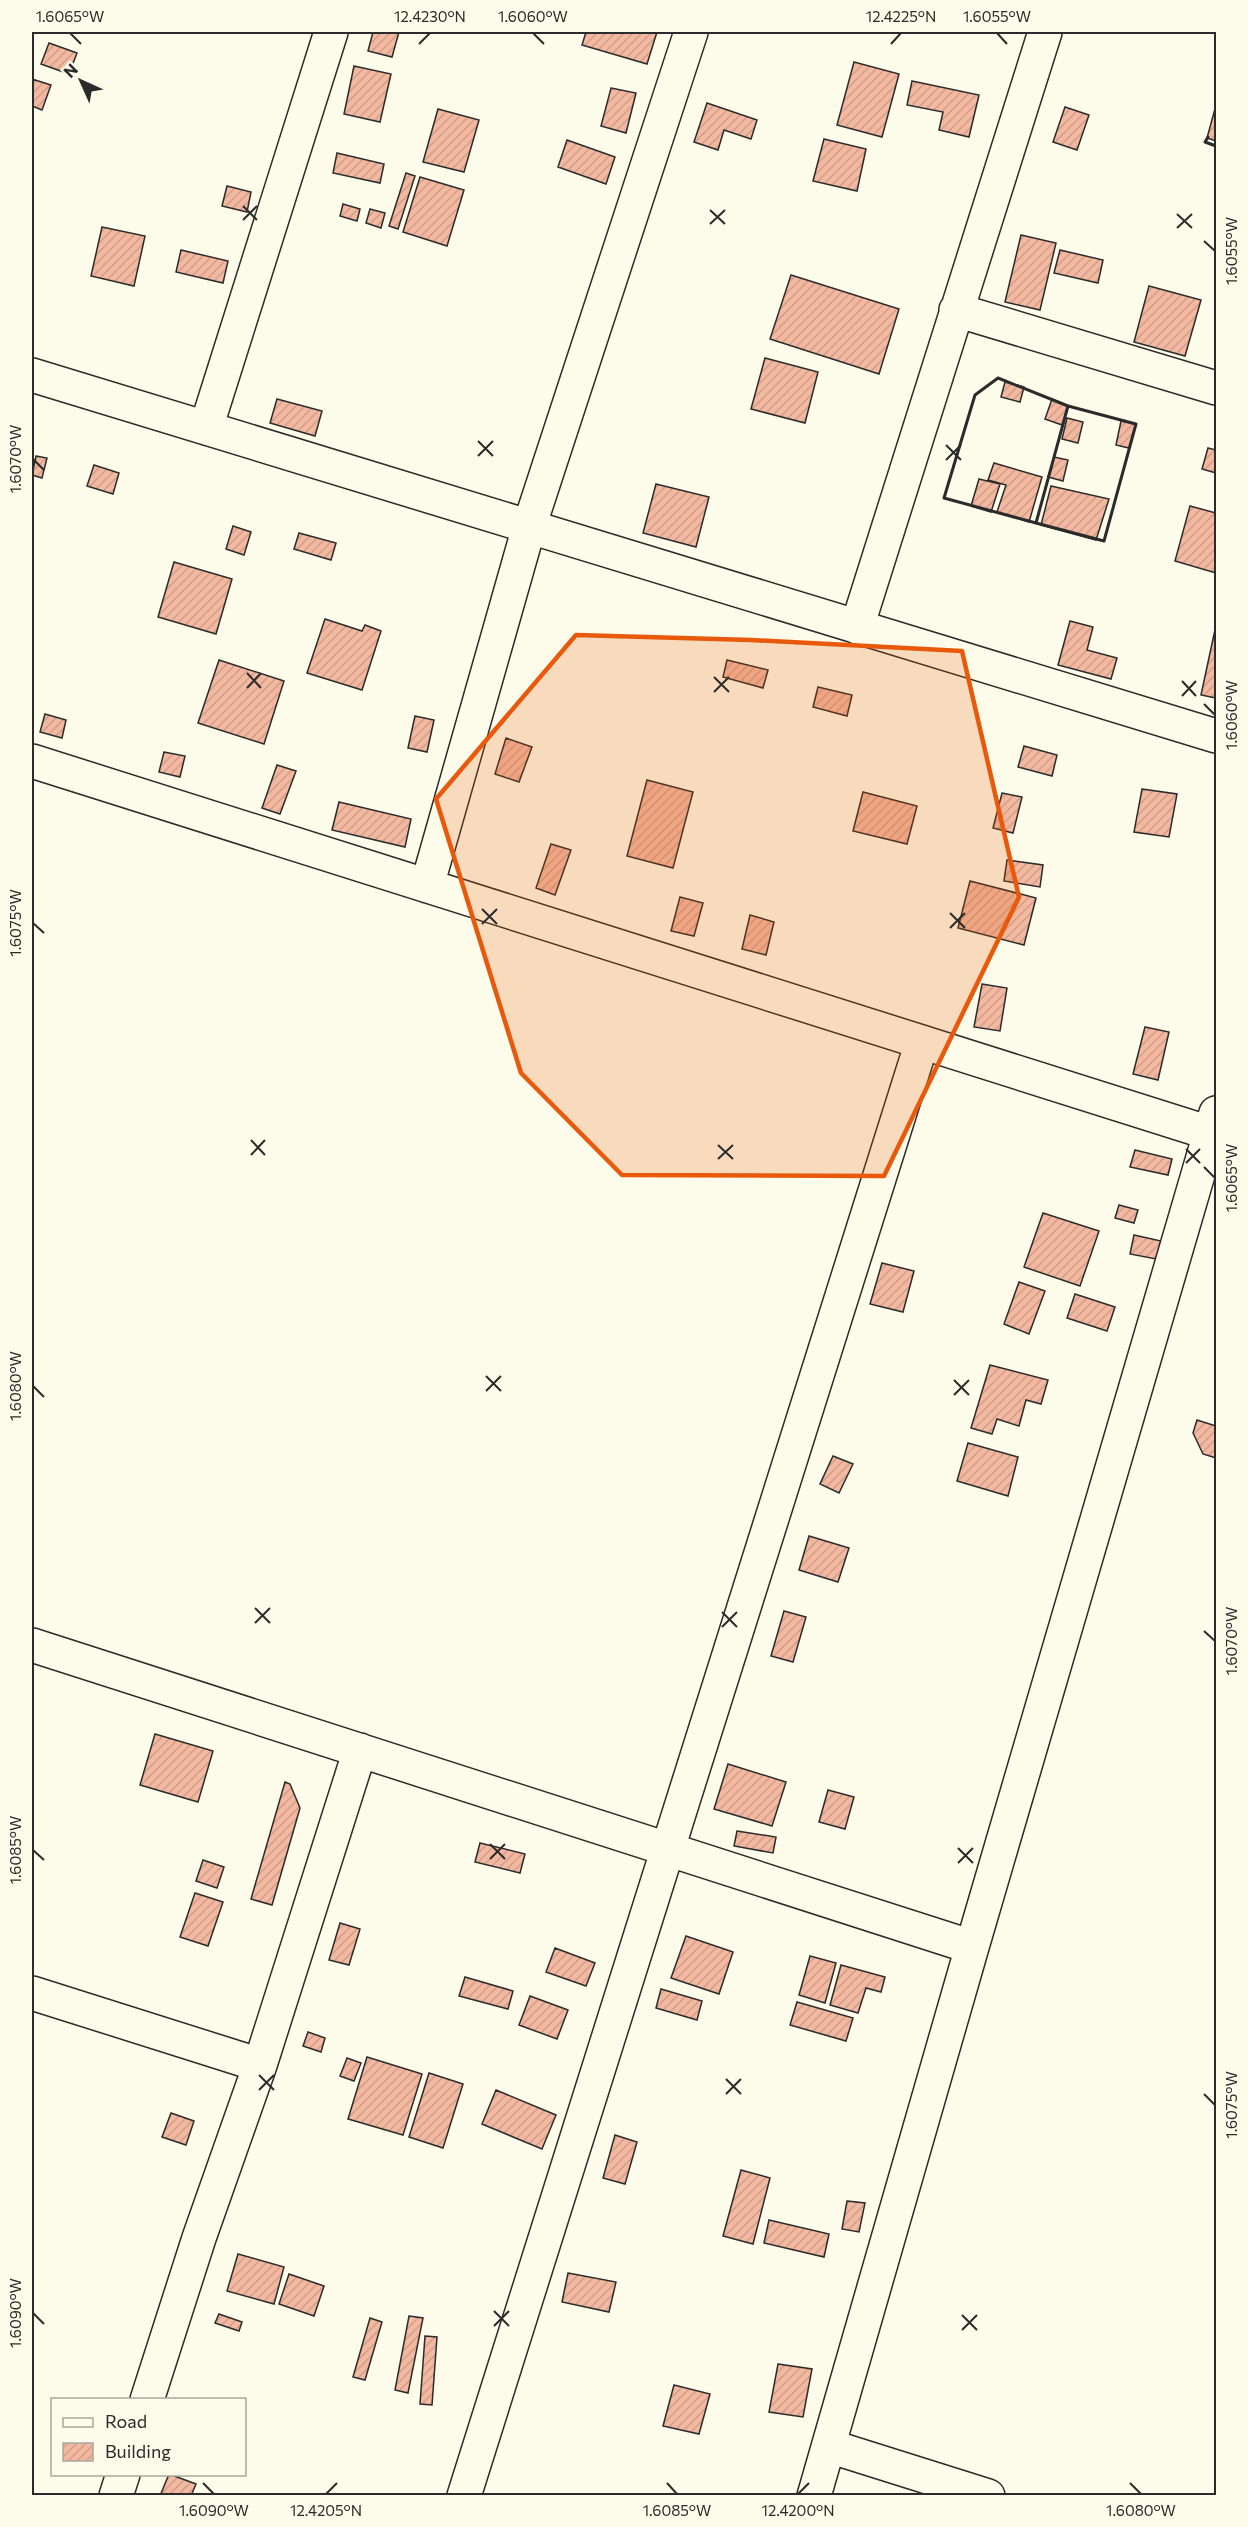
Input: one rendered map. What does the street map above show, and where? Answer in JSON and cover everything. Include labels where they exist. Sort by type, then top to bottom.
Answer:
[{"type":"street","points":[[207,428],[331,32]]},
{"type":"street","points":[[427,886],[529,527],[691,32]]},
{"type":"street","points":[[856,627],[1045,32]]},
{"type":"street","points":[[956,310],[1216,388]]},
{"type":"street","points":[[32,375],[1216,736]]},
{"type":"street","points":[[32,761],[922,1042],[1214,1127],[972,1947],[814,2496]]},
{"type":"street","points":[[464,2496],[922,1042]]},
{"type":"street","points":[[32,1645],[972,1947]]},
{"type":"street","points":[[148,2398],[199,2238],[260,2065],[360,1750]]},
{"type":"street","points":[[32,1993],[260,2065]]},
{"type":"street","points":[[829,2446],[988,2496]]},
{"type":"street","points":[[116,2496],[123,2476]]},
{"type":"highlighted area","points":[[576,635],[751,640],[962,651],[1019,897],[884,1176],[622,1175],[521,1073],[436,799]]},
{"type":"building","points":[[373,32],[399,32],[392,57],[368,51]]},
{"type":"building","points":[[586,32],[657,32],[647,64],[582,45]]},
{"type":"building","points":[[49,43],[77,53],[69,74],[41,64]]},
{"type":"building","points":[[854,62],[899,74],[882,137],[837,125]]},
{"type":"building","points":[[354,66],[391,74],[380,122],[344,114]]},
{"type":"building","points":[[32,79],[51,85],[42,110],[32,106]]},
{"type":"building","points":[[912,81],[979,95],[969,137],[939,130],[943,112],[907,105]]},
{"type":"building","points":[[611,88],[636,93],[626,133],[601,126]]},
{"type":"building","points":[[707,103],[757,120],[751,139],[724,130],[718,150],[694,142]]},
{"type":"building","points":[[1216,105],[1216,141],[1207,138]]},
{"type":"building","points":[[1065,107],[1089,115],[1077,150],[1053,142]]},
{"type":"building","points":[[438,109],[479,120],[464,172],[423,162]]},
{"type":"building","points":[[824,139],[866,149],[857,191],[813,181]]},
{"type":"building","points":[[567,140],[615,157],[606,184],[558,167]]},
{"type":"building","points":[[337,153],[384,164],[380,183],[333,173]]},
{"type":"building","points":[[406,173],[415,176],[398,229],[389,226]]},
{"type":"building","points":[[420,177],[464,190],[447,246],[403,232]]},
{"type":"building","points":[[227,186],[251,192],[247,212],[222,206]]},
{"type":"building","points":[[343,204],[360,209],[357,221],[340,216]]},
{"type":"building","points":[[370,209],[385,213],[381,228],[366,223]]},
{"type":"building","points":[[102,227],[145,236],[134,286],[91,276]]},
{"type":"building","points":[[1021,235],[1056,243],[1040,310],[1005,302]]},
{"type":"building","points":[[181,250],[228,261],[223,283],[176,272]]},
{"type":"building","points":[[1060,250],[1103,260],[1098,283],[1054,273]]},
{"type":"building","points":[[791,275],[899,309],[879,374],[770,339]]},
{"type":"building","points":[[1149,286],[1201,300],[1185,356],[1134,342]]},
{"type":"building","points":[[765,358],[818,372],[805,423],[751,409]]},
{"type":"building","points":[[1005,382],[1024,387],[1020,402],[1001,397]]},
{"type":"building","points":[[277,399],[322,411],[315,436],[270,423]]},
{"type":"building","points":[[1052,399],[1068,406],[1062,425],[1045,419]]},
{"type":"building","points":[[1067,418],[1083,422],[1078,443],[1062,439]]},
{"type":"building","points":[[1121,421],[1136,424],[1129,448],[1116,445]]},
{"type":"building","points":[[1208,448],[1216,450],[1216,473],[1202,469]]},
{"type":"building","points":[[36,456],[47,458],[42,478],[32,475]]},
{"type":"building","points":[[1054,457],[1068,460],[1063,481],[1048,477]]},
{"type":"building","points":[[994,463],[1042,477],[1029,522],[997,512],[1006,485],[988,480]]},
{"type":"building","points":[[94,465],[119,473],[113,494],[87,486]]},
{"type":"building","points":[[979,479],[1000,484],[991,512],[971,506]]},
{"type":"building","points":[[656,484],[709,497],[696,547],[643,533]]},
{"type":"building","points":[[1051,486],[1109,499],[1096,540],[1041,525]]},
{"type":"building","points":[[1190,506],[1216,513],[1216,573],[1175,561]]},
{"type":"building","points":[[233,526],[251,532],[244,555],[226,549]]},
{"type":"building","points":[[299,533],[336,543],[331,560],[294,549]]},
{"type":"building","points":[[174,562],[232,579],[216,634],[158,617]]},
{"type":"building","points":[[325,619],[362,631],[365,625],[381,631],[362,690],[307,673]]},
{"type":"building","points":[[1070,621],[1093,627],[1087,650],[1117,658],[1111,679],[1058,665]]},
{"type":"building","points":[[1216,625],[1216,698],[1201,695]]},
{"type":"building","points":[[219,660],[284,681],[264,744],[198,723]]},
{"type":"building","points":[[727,660],[768,670],[763,688],[723,677]]},
{"type":"building","points":[[818,687],[852,695],[847,716],[813,707]]},
{"type":"building","points":[[45,714],[66,720],[62,738],[40,732]]},
{"type":"building","points":[[415,716],[434,720],[427,752],[408,748]]},
{"type":"building","points":[[506,738],[532,747],[519,782],[495,774]]},
{"type":"building","points":[[1024,746],[1057,755],[1052,776],[1018,767]]},
{"type":"building","points":[[164,752],[185,756],[180,777],[159,772]]},
{"type":"building","points":[[277,765],[296,771],[280,814],[262,808]]},
{"type":"building","points":[[647,780],[693,792],[673,868],[627,856]]},
{"type":"building","points":[[1142,789],[1177,794],[1169,837],[1134,832]]},
{"type":"building","points":[[863,792],[917,806],[907,844],[853,831]]},
{"type":"building","points":[[1002,793],[1022,797],[1013,833],[993,828]]},
{"type":"building","points":[[339,802],[411,819],[405,847],[332,830]]},
{"type":"building","points":[[551,844],[571,850],[555,895],[536,888]]},
{"type":"building","points":[[1007,860],[1043,865],[1040,887],[1004,881]]},
{"type":"building","points":[[970,881],[1036,898],[1024,945],[958,928]]},
{"type":"building","points":[[680,897],[703,903],[694,936],[671,931]]},
{"type":"building","points":[[750,915],[774,922],[766,955],[742,949]]},
{"type":"building","points":[[982,984],[1007,988],[1000,1031],[974,1027]]},
{"type":"building","points":[[1145,1027],[1169,1032],[1158,1080],[1133,1074]]},
{"type":"building","points":[[1135,1150],[1172,1159],[1168,1175],[1130,1167]]},
{"type":"building","points":[[1119,1205],[1138,1210],[1134,1223],[1115,1218]]},
{"type":"building","points":[[1043,1213],[1099,1231],[1080,1286],[1024,1267]]},
{"type":"building","points":[[1134,1235],[1161,1241],[1156,1259],[1130,1254]]},
{"type":"building","points":[[882,1263],[914,1271],[903,1312],[870,1304]]},
{"type":"building","points":[[1019,1282],[1045,1291],[1029,1334],[1004,1324]]},
{"type":"building","points":[[1075,1294],[1115,1307],[1107,1331],[1067,1318]]},
{"type":"building","points":[[990,1365],[1048,1380],[1041,1404],[1026,1400],[1019,1426],[997,1419],[992,1434],[971,1428]]},
{"type":"building","points":[[1197,1420],[1216,1426],[1216,1458],[1203,1454],[1193,1433]]},
{"type":"building","points":[[968,1443],[1018,1457],[1008,1496],[957,1481]]},
{"type":"building","points":[[833,1456],[853,1464],[839,1493],[820,1484]]},
{"type":"building","points":[[809,1536],[849,1548],[838,1582],[799,1570]]},
{"type":"building","points":[[784,1611],[806,1617],[793,1662],[771,1656]]},
{"type":"building","points":[[155,1734],[213,1751],[198,1802],[140,1785]]},
{"type":"building","points":[[728,1764],[786,1782],[772,1826],[714,1809]]},
{"type":"building","points":[[285,1782],[290,1784],[300,1808],[272,1905],[251,1899]]},
{"type":"building","points":[[828,1790],[854,1797],[845,1829],[819,1822]]},
{"type":"building","points":[[737,1831],[776,1837],[773,1853],[734,1846]]},
{"type":"building","points":[[480,1843],[525,1854],[520,1873],[475,1862]]},
{"type":"building","points":[[203,1860],[224,1867],[217,1888],[196,1881]]},
{"type":"building","points":[[195,1893],[223,1902],[208,1946],[180,1937]]},
{"type":"building","points":[[340,1923],[360,1929],[349,1965],[329,1960]]},
{"type":"building","points":[[686,1936],[733,1952],[719,1994],[671,1978]]},
{"type":"building","points":[[555,1948],[595,1963],[586,1986],[546,1972]]},
{"type":"building","points":[[810,1956],[836,1963],[825,2003],[799,1995]]},
{"type":"building","points":[[841,1965],[885,1977],[881,1992],[866,1988],[858,2013],[830,2005]]},
{"type":"building","points":[[465,1977],[513,1991],[508,2009],[459,1996]]},
{"type":"building","points":[[661,1989],[702,2001],[697,2020],[656,2008]]},
{"type":"building","points":[[530,1996],[568,2010],[557,2039],[519,2025]]},
{"type":"building","points":[[797,2002],[853,2018],[846,2041],[790,2025]]},
{"type":"building","points":[[308,2032],[325,2038],[321,2052],[303,2046]]},
{"type":"building","points":[[367,2057],[422,2074],[403,2135],[348,2119]]},
{"type":"building","points":[[347,2058],[361,2063],[354,2081],[340,2076]]},
{"type":"building","points":[[429,2073],[463,2084],[443,2148],[409,2137]]},
{"type":"building","points":[[496,2090],[556,2115],[542,2149],[482,2124]]},
{"type":"building","points":[[171,2113],[194,2121],[186,2145],[162,2137]]},
{"type":"building","points":[[615,2135],[637,2142],[625,2184],[603,2178]]},
{"type":"building","points":[[741,2170],[770,2178],[753,2244],[723,2236]]},
{"type":"building","points":[[847,2201],[865,2203],[859,2232],[842,2229]]},
{"type":"building","points":[[769,2220],[829,2234],[824,2257],[764,2243]]},
{"type":"building","points":[[238,2254],[284,2267],[274,2304],[227,2291]]},
{"type":"building","points":[[568,2273],[616,2282],[609,2312],[562,2302]]},
{"type":"building","points":[[289,2274],[324,2286],[314,2316],[279,2304]]},
{"type":"building","points":[[219,2314],[242,2322],[239,2331],[215,2323]]},
{"type":"building","points":[[409,2316],[423,2318],[408,2393],[395,2390]]},
{"type":"building","points":[[370,2318],[382,2322],[365,2380],[353,2377]]},
{"type":"building","points":[[425,2336],[437,2337],[432,2405],[420,2404]]},
{"type":"building","points":[[778,2364],[812,2369],[803,2417],[769,2412]]},
{"type":"building","points":[[674,2385],[710,2394],[699,2434],[663,2426]]},
{"type":"building","points":[[168,2476],[196,2484],[191,2496],[160,2496]]},
{"type":"wall","points":[[1208,137],[1205,142],[1216,146]]},
{"type":"wall","points":[[998,378],[1068,406],[1036,523],[944,498],[975,395],[998,378]]},
{"type":"wall","points":[[1068,406],[1136,424],[1104,541],[1036,523],[1068,406]]}]
